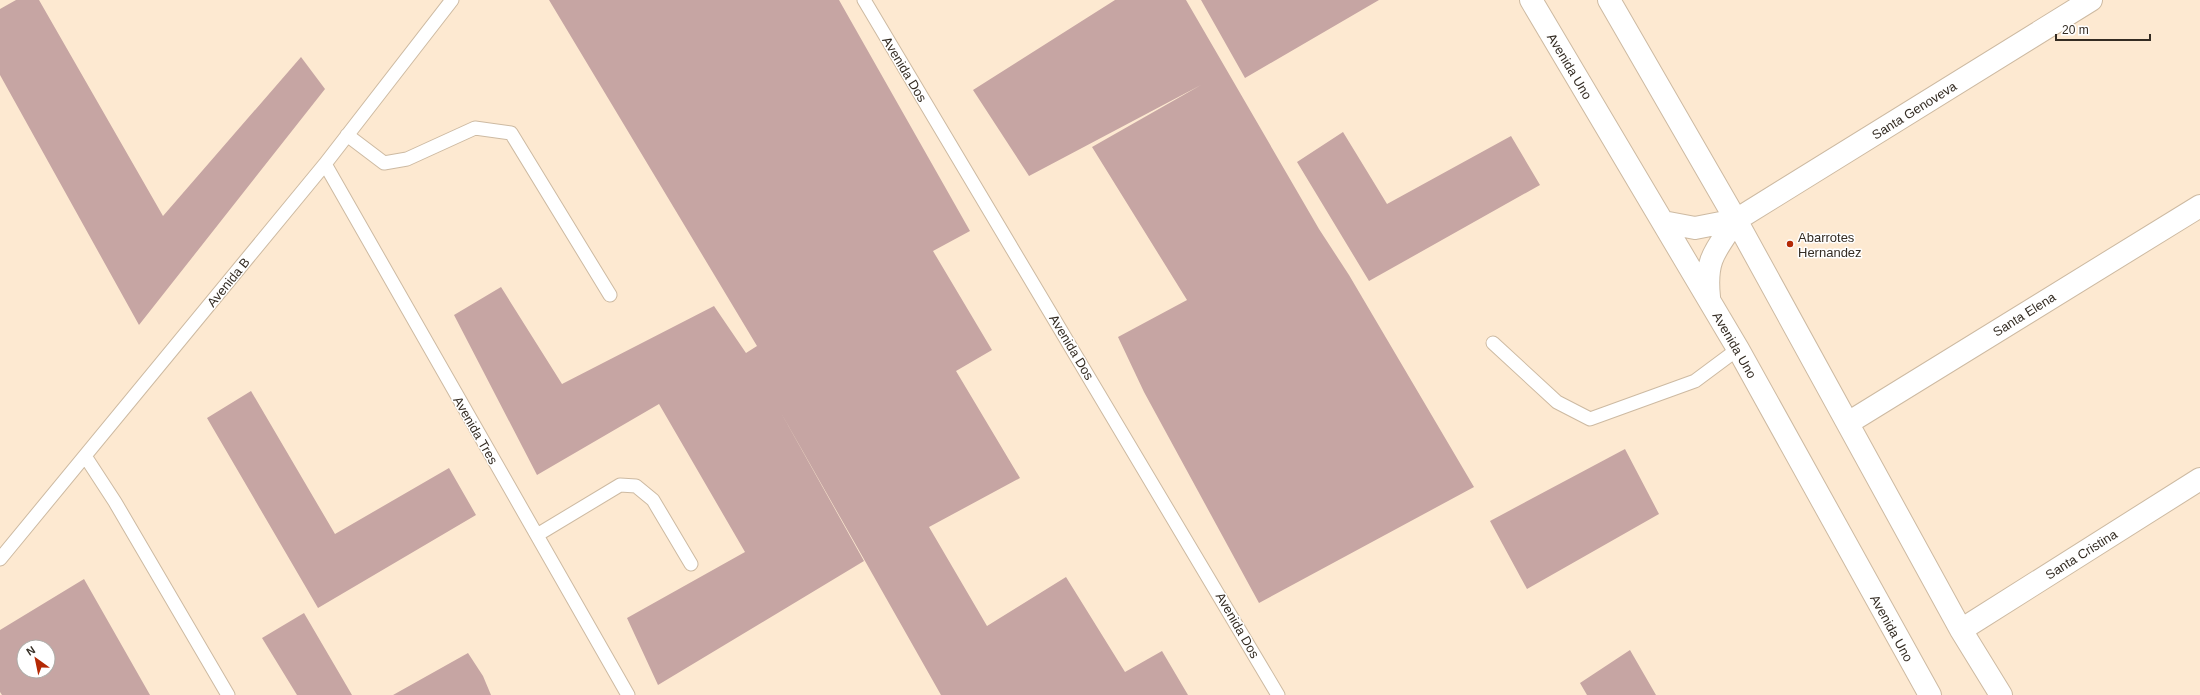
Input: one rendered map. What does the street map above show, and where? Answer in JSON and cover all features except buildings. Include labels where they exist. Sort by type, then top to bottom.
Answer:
[{"type":"street","name":"Avenida Uno","points":[[1531,0],[1738,349],[1930,695]]},
{"type":"street","name":"Santa Genoveva","points":[[1736,220],[2092,0]]},
{"type":"street","points":[[1611,1],[1736,220],[1961,630],[2001,695]]},
{"type":"street","name":"Santa Elena","points":[[1848,423],[2200,206]]},
{"type":"street","points":[[1663,222],[1695,228],[1736,220]]},
{"type":"street","points":[[1710,301],[1708,284],[1709,263],[1717,246],[1736,220]]},
{"type":"street","name":"Santa Cristina","points":[[1961,630],[2200,479]]},
{"type":"lane","name":"Avenida B","points":[[0,559],[325,164],[452,0]]},
{"type":"lane","name":"Avenida Dos","points":[[864,0],[1278,695]]},
{"type":"lane","points":[[347,135],[384,163],[407,160],[475,128],[511,134],[610,295]]},
{"type":"lane","name":"Avenida Tres","points":[[325,164],[628,695]]},
{"type":"lane","points":[[1493,343],[1557,402],[1590,419],[1695,381],[1738,349]]},
{"type":"lane","points":[[85,456],[123,515],[228,695]]},
{"type":"lane","points":[[537,536],[620,485],[636,486],[653,500],[691,564]]},
{"type":"place","name":"Abarrotes Hernandez","points":[[1790,244]]}]
